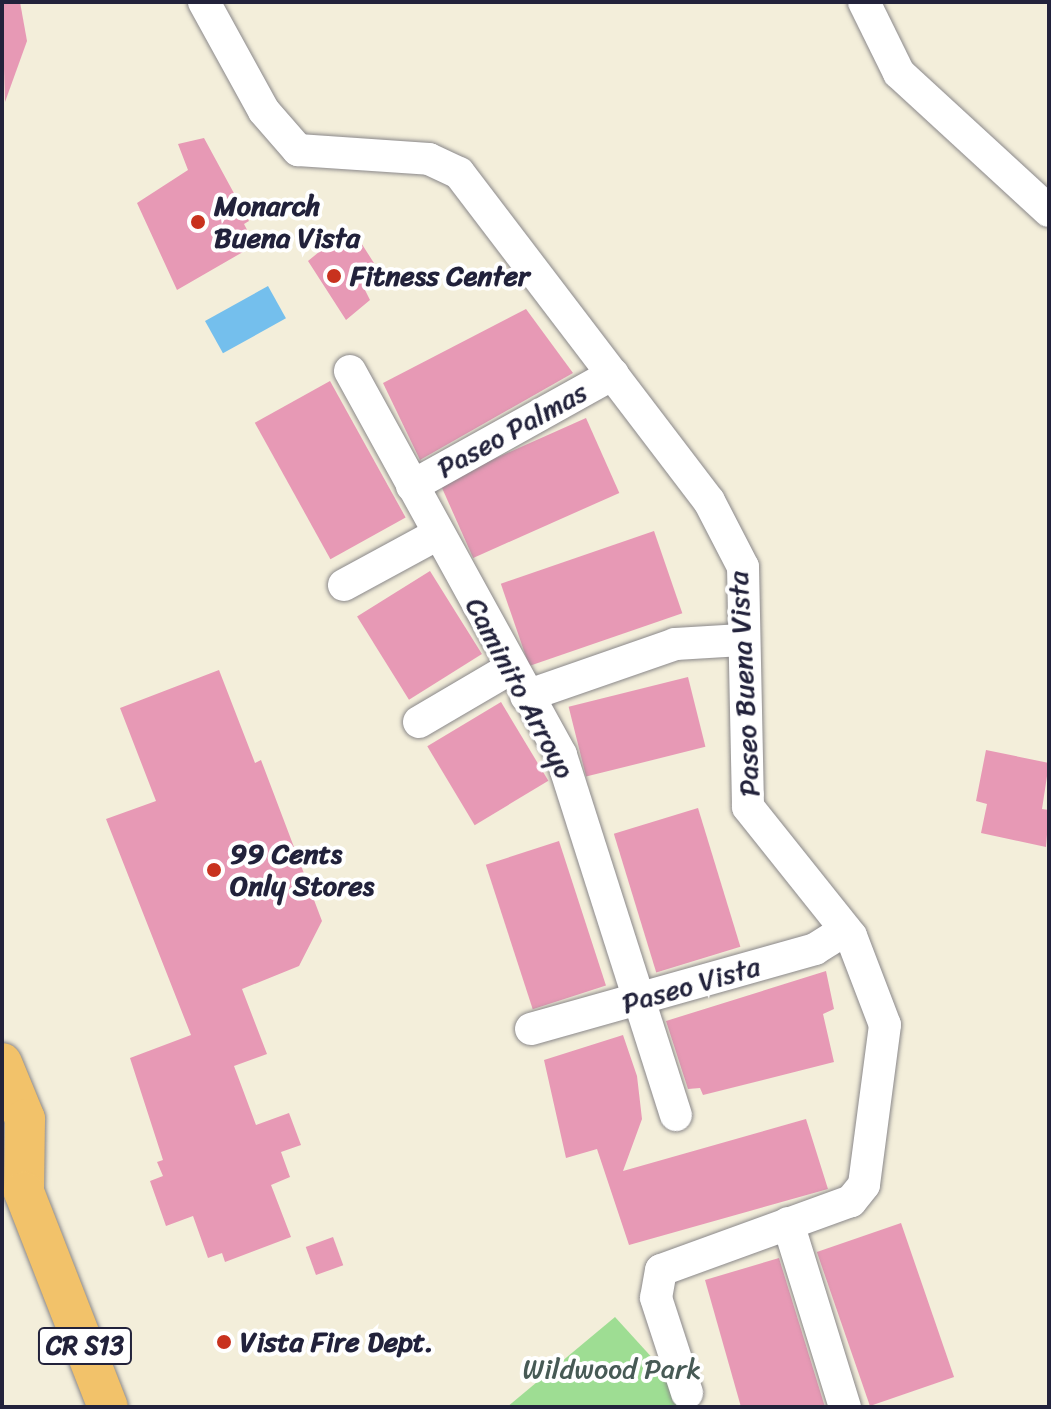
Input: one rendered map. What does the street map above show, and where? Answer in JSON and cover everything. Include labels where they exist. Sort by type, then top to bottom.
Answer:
[{"type":"main road","name":"CR S13","points":[[2,1063],[25,1119],[13,1182],[108,1407]]},
{"type":"street","name":"Paseo Buena Vista","points":[[204,2],[264,111],[298,150],[429,159],[459,173],[709,501],[743,567],[742,640],[748,807],[846,930],[885,1025],[864,1185],[851,1201],[661,1270],[656,1298],[687,1393]]},
{"type":"street","points":[[864,2],[899,73],[1049,211]]},
{"type":"street","name":"Caminito Arroyo","points":[[350,371],[518,682],[561,755],[676,1115]]},
{"type":"street","name":"Paseo Palmas","points":[[412,486],[613,374]]},
{"type":"street","points":[[344,585],[438,534]]},
{"type":"street","points":[[419,722],[518,682],[675,644],[742,640]]},
{"type":"street","name":"Paseo Vista","points":[[531,1029],[815,949],[846,930]]},
{"type":"street","points":[[788,1223],[845,1407]]},
{"type":"green space","name":"Wildwood Park","points":[[615,1317],[697,1407],[507,1407]]},
{"type":"water","points":[[268,286],[286,318],[223,353],[205,321]]},
{"type":"building","points":[[2,2],[20,2],[27,41],[5,102]]},
{"type":"building","name":"Monarch Buena Vista","points":[[204,138],[249,221],[244,224],[255,245],[177,290],[137,203],[188,170],[178,144]]},
{"type":"building","name":"Fitness Center","points":[[336,238],[341,246],[358,238],[379,271],[360,280],[370,300],[346,320],[308,261]]},
{"type":"building","points":[[526,309],[573,373],[420,460],[383,383]]},
{"type":"building","points":[[330,381],[406,517],[330,559],[255,423]]},
{"type":"building","points":[[586,418],[619,493],[473,558],[440,483]]},
{"type":"building","points":[[654,531],[682,613],[529,666],[501,584]]},
{"type":"building","points":[[430,571],[482,654],[409,700],[357,617]]},
{"type":"building","points":[[219,670],[255,763],[261,760],[322,921],[299,966],[242,989],[267,1054],[234,1066],[256,1125],[289,1113],[301,1145],[281,1152],[290,1177],[271,1185],[291,1237],[225,1262],[222,1253],[208,1258],[193,1216],[166,1226],[150,1181],[163,1176],[157,1162],[163,1160],[130,1058],[191,1035],[106,819],[156,801],[120,708]]},
{"type":"building","points":[[688,677],[705,747],[586,777],[569,707]]},
{"type":"building","points":[[501,702],[548,781],[475,825],[427,746]]},
{"type":"building","points":[[986,750],[1049,763],[1042,809],[1049,810],[1046,847],[981,833],[987,804],[976,801]]},
{"type":"building","points":[[698,808],[740,947],[656,972],[614,834]]},
{"type":"building","points":[[559,841],[606,986],[533,1009],[486,865]]},
{"type":"building","points":[[826,971],[834,1009],[823,1014],[834,1062],[703,1095],[700,1088],[688,1089],[666,1021]]},
{"type":"building","points":[[623,1035],[637,1076],[642,1119],[623,1171],[806,1119],[828,1189],[629,1245],[597,1149],[566,1158],[544,1060]]},
{"type":"building","points":[[901,1223],[954,1377],[870,1406],[817,1252]]},
{"type":"building","points":[[333,1237],[343,1265],[316,1275],[306,1247]]},
{"type":"building","points":[[779,1258],[825,1407],[741,1407],[705,1280]]},
{"type":"place","name":"Monarch Buena Vista","points":[[198,222]]},
{"type":"place","name":"Fitness Center","points":[[334,276]]},
{"type":"place","name":"99 Cents Only Stores","points":[[214,870]]},
{"type":"place","name":"Vista Fire Dept.","points":[[224,1342]]}]
